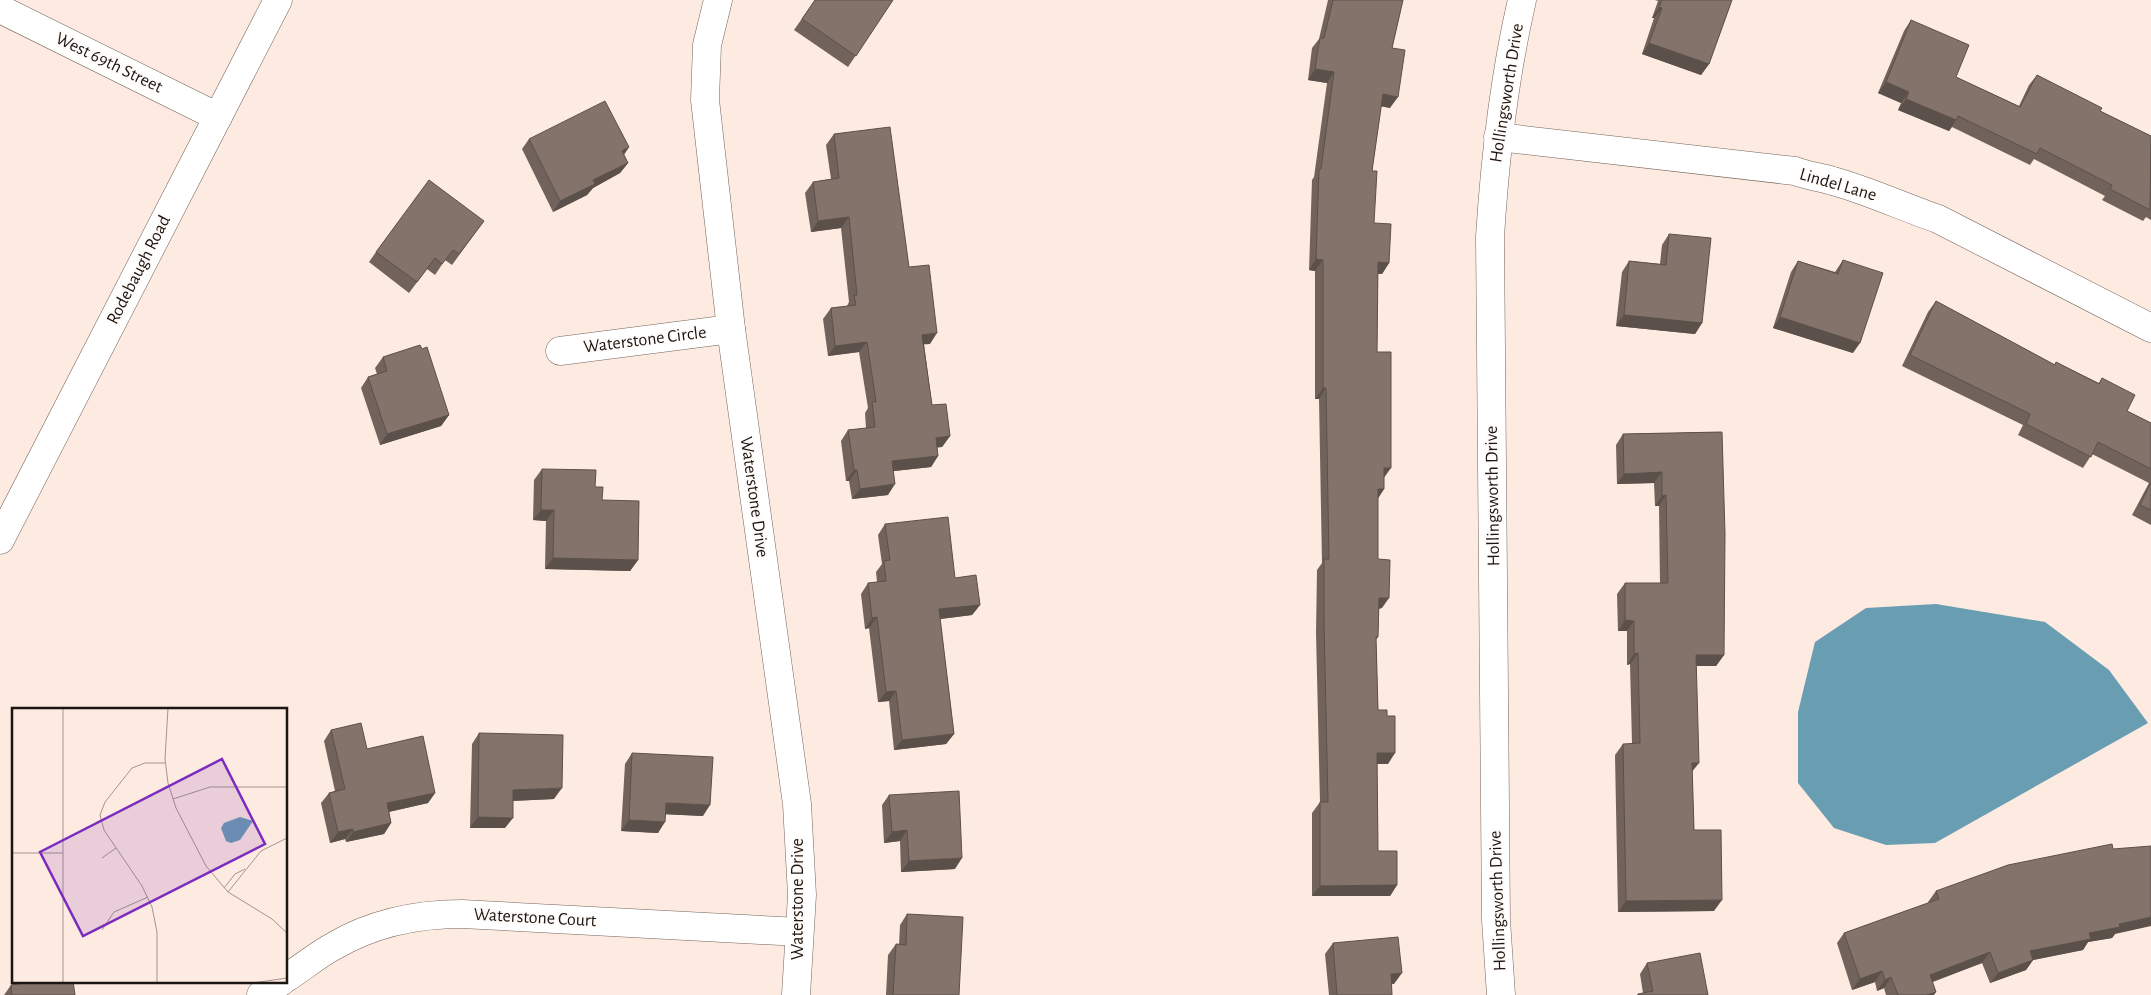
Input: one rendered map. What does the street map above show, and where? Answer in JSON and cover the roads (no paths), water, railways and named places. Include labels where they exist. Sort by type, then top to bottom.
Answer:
[{"type":"street","name":"Rodebaugh Road","points":[[0,540],[278,0]]},
{"type":"street","name":"Waterstone Drive","points":[[718,0],[707,45],[705,100],[731,329],[796,795],[802,894],[796,995]]},
{"type":"street","name":"Hollingsworth Drive","points":[[1501,995],[1496,920],[1490,237],[1504,85],[1522,0]]},
{"type":"street","name":"West 69th Street","points":[[0,9],[218,117]]},
{"type":"street","name":"Lindel Lane","points":[[1498,137],[1795,171],[1813,177],[1832,180],[1903,205],[1938,220],[2151,328]]},
{"type":"street","name":"Waterstone Circle","points":[[560,351],[731,329]]},
{"type":"street","name":"Waterstone Court","points":[[288,977],[326,951],[354,936],[386,923],[413,917],[462,914],[800,932]]},
{"type":"street","points":[[260,995],[280,982]]},
{"type":"water","points":[[1936,604],[2045,622],[2109,670],[2148,723],[1935,843],[1886,845],[1834,828],[1798,783],[1798,712],[1815,642],[1866,608]]}]
